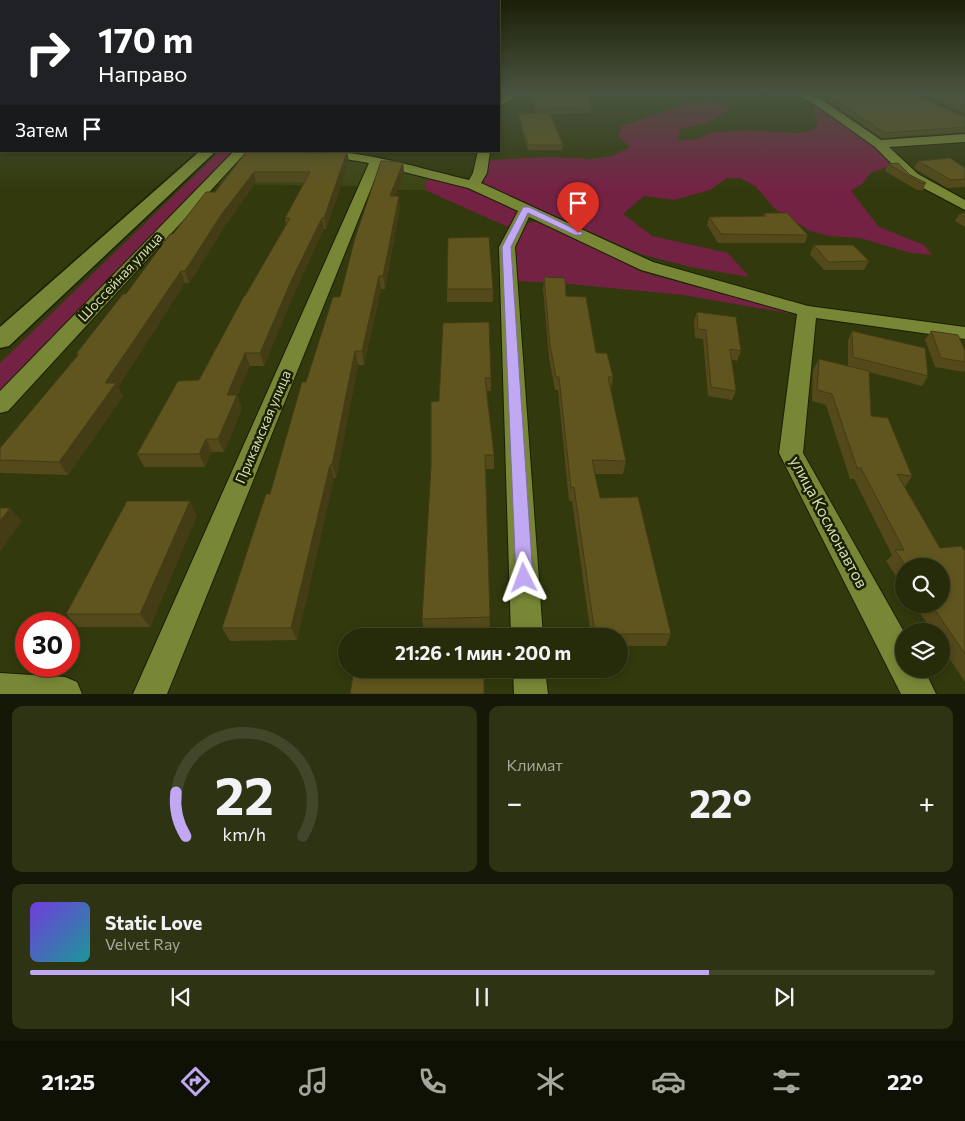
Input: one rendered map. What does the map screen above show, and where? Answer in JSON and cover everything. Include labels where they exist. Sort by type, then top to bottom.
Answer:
[{"type":"street","points":[[851,124],[879,144],[912,177],[965,206]]},
{"type":"street","points":[[879,144],[965,138]]},
{"type":"street","points":[[0,340],[208,152]]},
{"type":"street","name":"Шоссейная улица","points":[[0,405],[198,194],[240,152]]},
{"type":"street","points":[[326,152],[376,161],[473,185],[647,266],[807,311],[965,333]]},
{"type":"street","points":[[473,185],[480,173],[484,152]]},
{"type":"street","name":"Прикамская улица","points":[[150,694],[376,161]]},
{"type":"street","points":[[526,209],[507,247],[528,628]]},
{"type":"street","name":"улица Космонавтов","points":[[807,311],[791,453],[895,648]]},
{"type":"street","points":[[529,678],[530,694]]},
{"type":"street","points":[[911,678],[919,694]]},
{"type":"street","points":[[0,690],[66,694]]},
{"type":"shaded area","points":[[627,124],[701,124],[680,129],[678,141],[696,139],[714,132],[750,130],[798,133],[810,131],[818,124],[849,124],[899,166],[887,167],[870,173],[862,184],[851,191],[879,227],[924,245],[932,255],[911,253],[860,238],[829,236],[810,231],[775,209],[755,186],[740,178],[727,178],[710,190],[674,200],[644,196],[623,214],[652,236],[728,253],[749,277],[691,267],[640,254],[483,184],[490,160],[551,157],[592,159],[613,156],[630,147],[618,136],[622,126]]},
{"type":"shaded area","points":[[219,152],[238,152],[0,397],[0,363]]},
{"type":"shaded area","points":[[243,152],[318,152],[373,162],[427,176],[425,190],[369,190],[361,186],[214,184]]},
{"type":"shaded area","points":[[427,176],[455,184],[516,208],[519,213],[508,227],[425,190]]},
{"type":"shaded area","points":[[543,221],[642,272],[799,315],[683,295],[560,283],[516,281],[513,246],[518,224]]},
{"type":"building","points":[[521,124],[555,124],[563,145],[528,145]]},
{"type":"building","points":[[872,124],[965,124],[965,127],[885,133]]},
{"type":"building","points":[[246,152],[347,152],[324,218],[322,218],[292,279],[260,353],[245,353],[227,395],[237,395],[218,439],[206,439],[199,454],[137,454],[178,381],[199,380],[244,296],[290,218],[285,218],[310,172],[254,172],[221,215],[185,271],[181,271],[105,383],[116,383],[59,462],[0,460],[0,448],[79,354],[76,354],[123,294],[126,294],[170,234],[173,234],[206,192],[215,192]]},
{"type":"building","points":[[950,158],[965,168],[965,179],[951,180],[918,161]]},
{"type":"building","points":[[381,161],[403,163],[390,196],[399,196],[383,276],[379,276],[362,351],[355,351],[332,465],[330,465],[291,628],[222,628],[266,494],[270,494],[302,382],[306,382],[333,297],[340,297],[355,238]]},
{"type":"building","points":[[898,163],[910,175],[926,183],[921,183],[888,164]]},
{"type":"building","points":[[764,213],[787,213],[808,235],[721,234],[709,217],[766,216]]},
{"type":"building","points":[[489,237],[493,289],[447,289],[448,238]]},
{"type":"building","points":[[814,245],[853,245],[869,261],[828,262]]},
{"type":"building","points":[[544,277],[565,278],[566,296],[586,297],[596,353],[607,353],[613,377],[608,377],[626,461],[592,460],[600,498],[638,497],[671,634],[628,634],[628,628],[594,628],[574,487],[571,488],[559,377],[556,377],[550,345]]},
{"type":"building","points":[[697,312],[736,317],[741,351],[730,349],[736,391],[711,387],[706,330],[698,329]]},
{"type":"building","points":[[489,322],[491,378],[485,378],[494,455],[485,455],[490,617],[422,619],[431,466],[431,402],[439,401],[443,323]]},
{"type":"building","points":[[852,331],[925,348],[928,376],[853,357]]},
{"type":"building","points":[[931,331],[958,335],[965,351],[965,362],[941,358]]},
{"type":"building","points":[[819,359],[869,371],[871,416],[888,418],[912,476],[897,474],[940,548],[961,546],[965,551],[965,654],[950,632],[950,623],[944,623],[937,613],[950,613],[950,558],[900,558],[895,550],[904,550],[861,468],[857,468],[832,394],[817,390]]},
{"type":"building","points":[[127,501],[190,501],[140,614],[80,614],[80,612],[67,612]]},
{"type":"building","points":[[0,508],[10,508],[0,521]]},
{"type":"building","points":[[353,678],[484,678],[484,694],[350,694]]},
{"type":"route","points":[[524,578],[507,247],[526,209],[578,233]]}]
